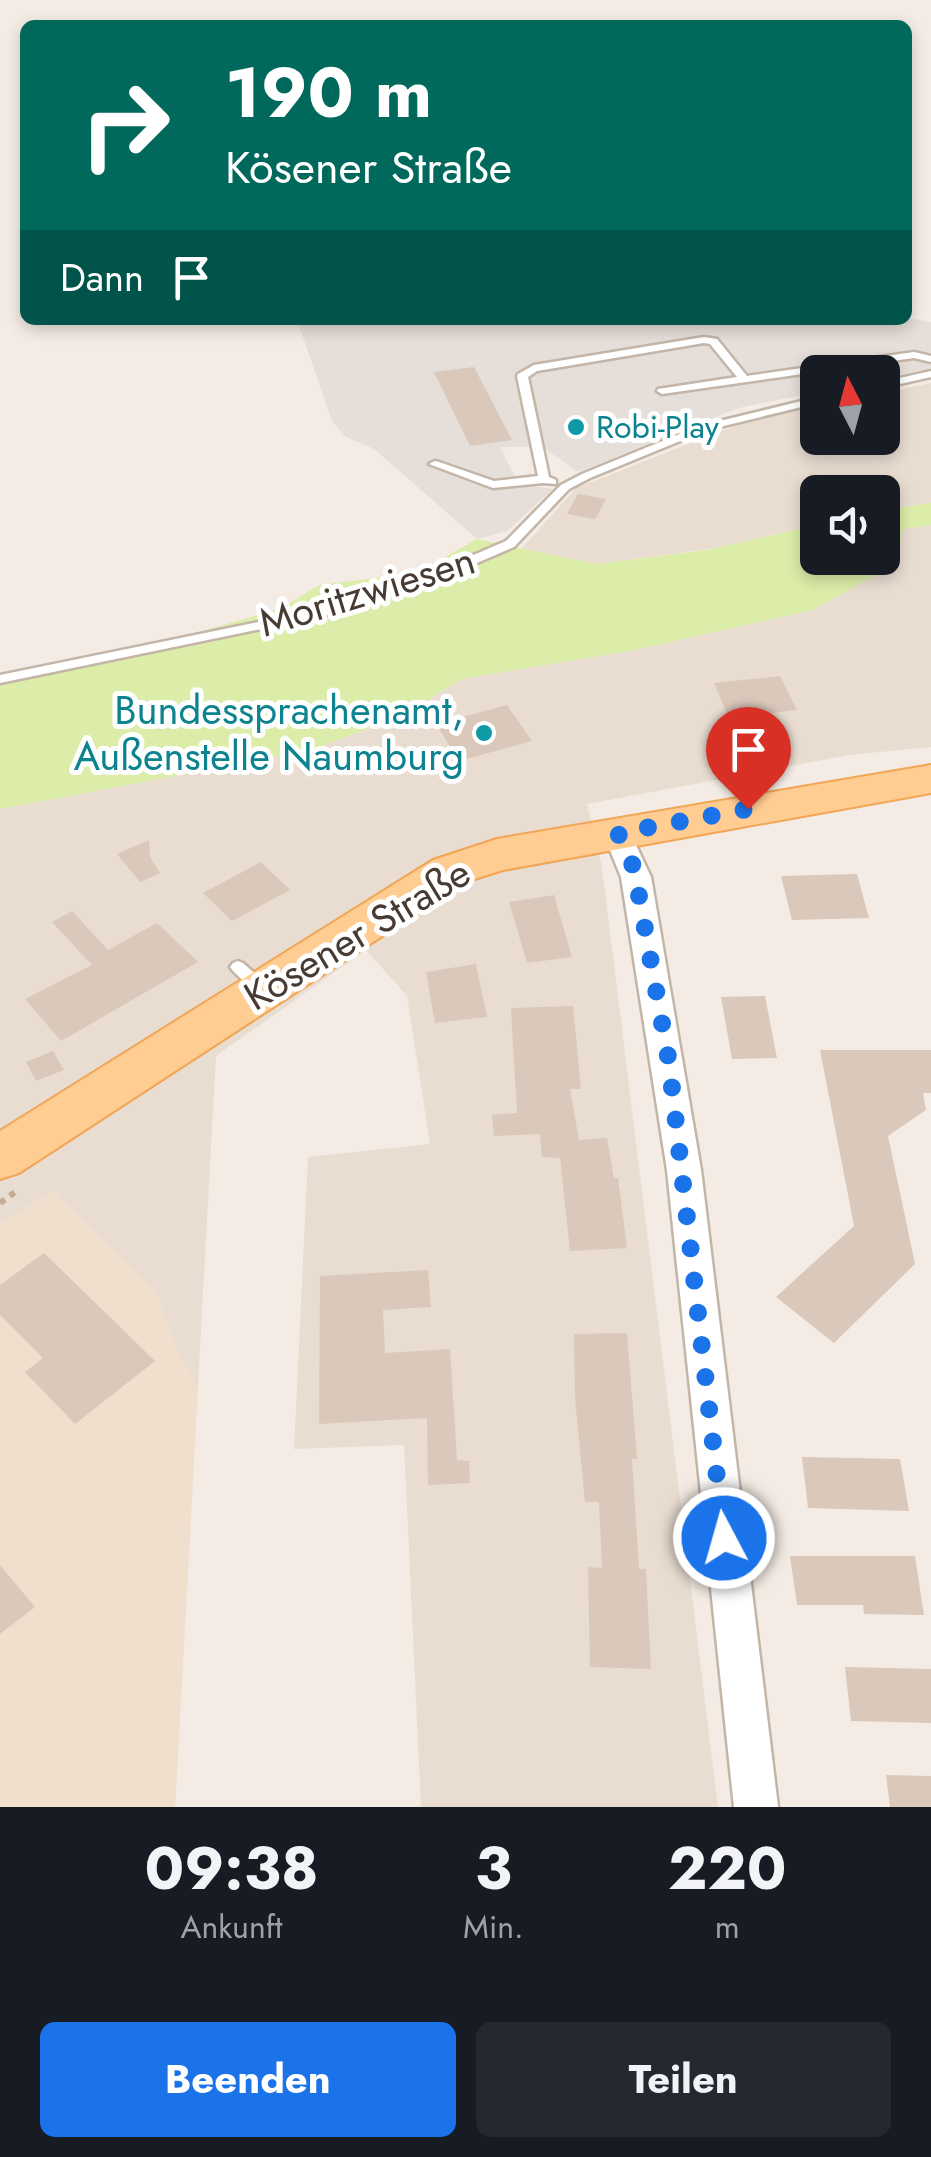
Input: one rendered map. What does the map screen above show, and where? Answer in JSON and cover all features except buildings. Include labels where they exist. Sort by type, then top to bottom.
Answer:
[{"type":"main road","name":"Kösener Straße","points":[[15,1170],[250,978],[449,871],[497,855],[931,779]]},
{"type":"street","points":[[618,833],[636,877],[679,1134],[756,1807]]},
{"type":"lane","points":[[544,479],[522,376],[534,368],[704,340],[713,341],[743,378]]},
{"type":"lane","points":[[662,391],[914,355],[931,359]]},
{"type":"lane","points":[[900,381],[931,374]]},
{"type":"lane","name":"Moritzwiesen","points":[[0,679],[318,612],[418,584],[510,544],[566,488],[703,428],[800,404]]},
{"type":"lane","points":[[436,464],[493,485],[544,479],[566,488]]},
{"type":"path","points":[[0,1202],[15,1170]]},
{"type":"shaded area","points":[[912,319],[931,322],[931,368],[900,374],[900,355],[800,355],[800,395],[739,408],[578,472],[542,447],[500,447],[518,484],[553,489],[507,531],[477,539],[374,449],[346,437],[332,421],[299,325],[912,325]]},
{"type":"shaded area","points":[[931,383],[931,503],[900,508],[900,475],[800,475],[800,529],[710,549],[596,564],[520,551],[576,488],[747,421],[800,410],[800,455],[900,455],[900,389]]},
{"type":"shaded area","points":[[931,525],[931,747],[849,755],[587,804],[602,867],[718,1807],[421,1807],[404,1445],[294,1449],[308,1157],[430,1144],[407,996],[366,950],[216,1056],[175,1807],[0,1807],[0,809],[308,751],[402,716],[461,679],[630,651],[813,610],[875,575],[900,575],[903,529]]},
{"type":"shaded area","points":[[53,1191],[156,1292],[176,1347],[198,1386],[175,1807],[0,1807],[0,1223]]},
{"type":"green space","points":[[931,503],[931,525],[903,529],[900,542],[900,508]]},
{"type":"green space","points":[[800,529],[800,575],[875,575],[813,610],[630,651],[461,679],[402,716],[308,751],[0,809],[0,676],[186,636],[282,608],[319,585],[401,575],[438,561],[477,539],[596,564],[707,550]]},
{"type":"place","name":"Robi-Play","points":[[576,427]]},
{"type":"place","name":"Bundessprachenamt, Außenstelle Naumburg","points":[[484,733]]},
{"type":"route","points":[[724,1538],[669,1062],[634,868],[618,833],[748,809]]}]
